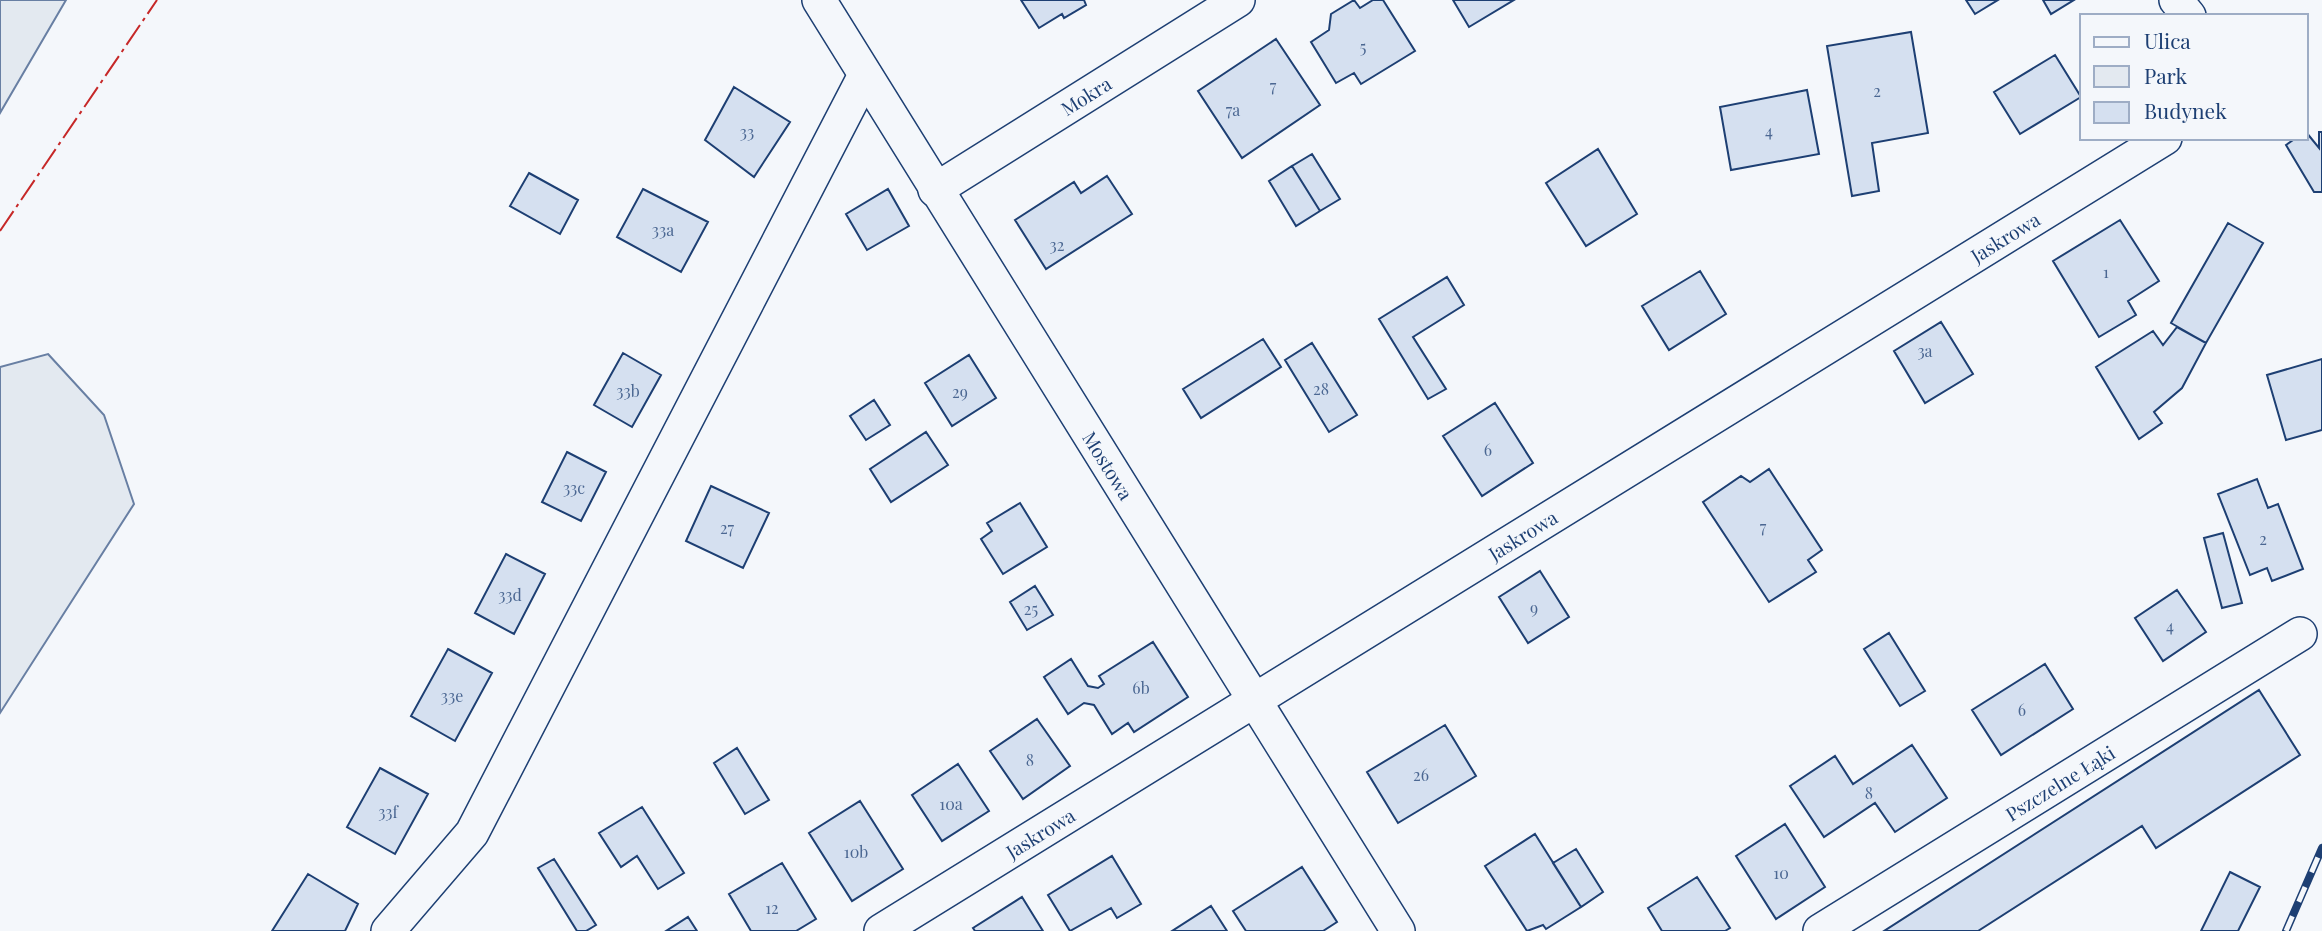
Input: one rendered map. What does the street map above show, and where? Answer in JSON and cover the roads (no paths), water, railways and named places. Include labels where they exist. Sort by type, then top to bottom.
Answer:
[{"type":"street","name":"Mostowa","points":[[818,0],[1256,699],[1398,931]]},
{"type":"street","name":"Mokra","points":[[935,190],[1238,0]]},
{"type":"street","points":[[2176,0],[2187,14]]},
{"type":"street","points":[[388,931],[472,833],[865,75]]},
{"type":"street","name":"Jaskrowa","points":[[881,931],[2162,140]]},
{"type":"street","name":"Pszczelne Łąki","points":[[1820,931],[2301,634]]},
{"type":"railway","points":[[2286,931],[2322,848]]}]
